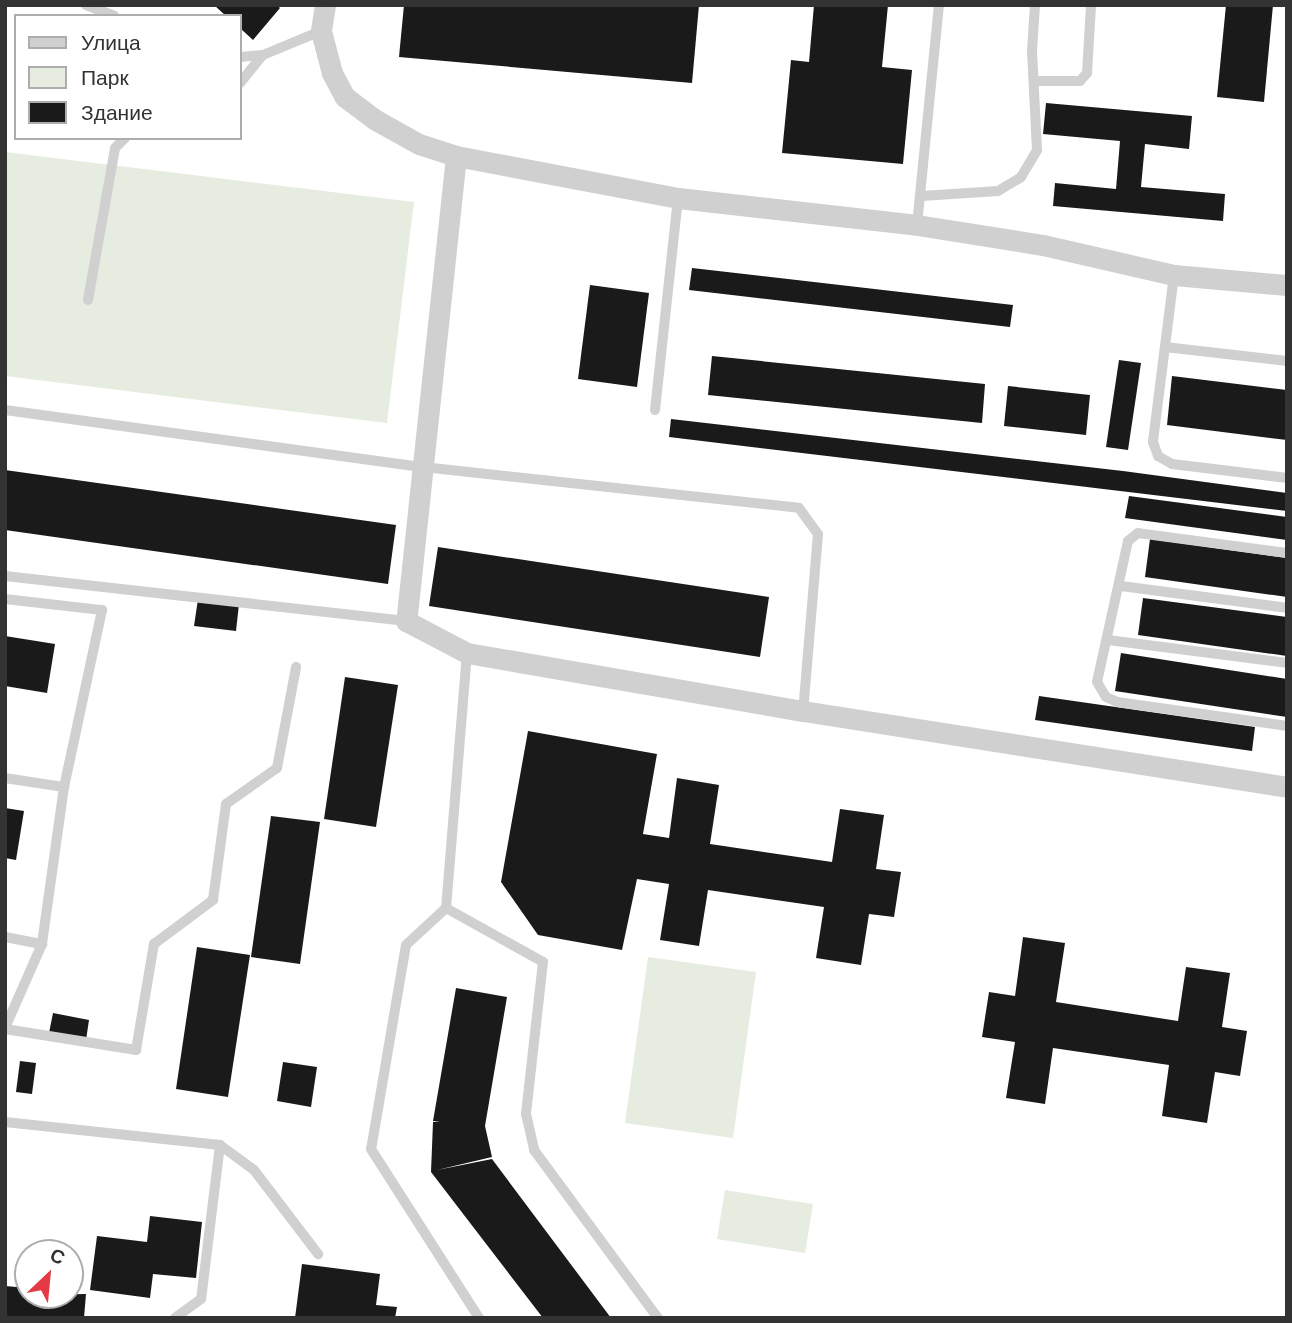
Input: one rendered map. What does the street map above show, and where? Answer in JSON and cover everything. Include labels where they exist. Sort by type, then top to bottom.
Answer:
[{"type":"street","points":[[325,5],[321,30],[332,73],[345,97],[374,119],[419,144],[456,156],[678,198],[917,225],[1043,245],[1174,275],[1287,285]]},
{"type":"street","points":[[456,156],[406,621],[467,653],[1287,787]]},
{"type":"lane","points":[[86,5],[109,14]]},
{"type":"lane","points":[[917,225],[940,5]]},
{"type":"lane","points":[[922,196],[998,191],[1021,177],[1037,150],[1032,51],[1035,5]]},
{"type":"lane","points":[[1035,81],[1080,81],[1087,73],[1091,5]]},
{"type":"lane","points":[[242,57],[263,55],[321,30]]},
{"type":"lane","points":[[242,81],[263,55]]},
{"type":"lane","points":[[88,300],[115,148],[123,140]]},
{"type":"lane","points":[[655,410],[678,198]]},
{"type":"lane","points":[[1174,275],[1153,442],[1158,456],[1172,464],[1287,478]]},
{"type":"lane","points":[[1165,347],[1287,361]]},
{"type":"lane","points":[[5,410],[423,467],[799,508],[818,534],[803,710]]},
{"type":"lane","points":[[1287,553],[1138,533],[1128,541],[1121,586],[1097,681],[1107,697],[1117,702],[1287,726]]},
{"type":"lane","points":[[5,576],[406,621]]},
{"type":"lane","points":[[1121,586],[1287,608]]},
{"type":"lane","points":[[5,599],[102,610],[64,787],[42,944],[5,1029],[136,1050],[154,944],[213,901],[226,804],[278,768],[296,667]]},
{"type":"lane","points":[[1108,640],[1287,663]]},
{"type":"lane","points":[[467,653],[446,908],[406,945],[371,1149],[479,1318]]},
{"type":"lane","points":[[5,778],[64,787]]},
{"type":"lane","points":[[446,908],[543,962],[526,1114],[534,1150],[658,1318]]},
{"type":"lane","points":[[5,937],[42,944]]},
{"type":"lane","points":[[5,1122],[220,1145],[254,1170],[318,1254]]},
{"type":"lane","points":[[175,1318],[201,1299],[220,1145]]},
{"type":"green space","points":[[5,152],[414,202],[387,423],[5,376]]},
{"type":"green space","points":[[648,957],[756,972],[733,1138],[625,1123]]},
{"type":"green space","points":[[725,1190],[813,1204],[805,1253],[717,1239]]},
{"type":"building","points":[[214,5],[277,5],[280,8],[253,40],[242,30],[242,14],[224,14]]},
{"type":"building","points":[[404,5],[699,5],[692,83],[399,57]]},
{"type":"building","points":[[814,5],[888,5],[882,67],[912,70],[903,164],[782,153],[791,60],[809,62]]},
{"type":"building","points":[[1226,5],[1273,5],[1264,102],[1217,97]]},
{"type":"building","points":[[1046,103],[1192,116],[1189,149],[1145,144],[1141,187],[1225,194],[1223,221],[1053,206],[1055,183],[1116,189],[1120,141],[1043,134]]},
{"type":"building","points":[[692,268],[1013,305],[1010,327],[689,290]]},
{"type":"building","points":[[590,285],[649,293],[637,387],[578,379]]},
{"type":"building","points":[[712,356],[985,384],[982,423],[708,395]]},
{"type":"building","points":[[1119,360],[1141,363],[1128,450],[1106,447]]},
{"type":"building","points":[[1172,376],[1287,390],[1287,440],[1167,425]]},
{"type":"building","points":[[1008,386],[1090,395],[1086,435],[1004,426]]},
{"type":"building","points":[[671,419],[1123,471],[1287,493],[1287,511],[669,437]]},
{"type":"building","points":[[5,470],[396,525],[388,584],[5,530]]},
{"type":"building","points":[[1129,496],[1287,517],[1287,540],[1125,518]]},
{"type":"building","points":[[1150,539],[1287,558],[1287,597],[1145,577]]},
{"type":"building","points":[[438,547],[769,597],[760,657],[429,606]]},
{"type":"building","points":[[1143,598],[1287,617],[1287,656],[1138,635]]},
{"type":"building","points":[[198,599],[239,604],[236,631],[194,626]]},
{"type":"building","points":[[5,636],[55,644],[47,693],[5,686]]},
{"type":"building","points":[[1121,653],[1287,679],[1287,717],[1115,691]]},
{"type":"building","points":[[345,677],[398,685],[376,827],[324,819]]},
{"type":"building","points":[[1039,696],[1255,727],[1252,751],[1035,720]]},
{"type":"building","points":[[528,731],[657,754],[643,834],[669,838],[677,778],[719,785],[710,844],[832,862],[840,809],[884,815],[876,869],[901,872],[894,917],[869,914],[861,965],[816,958],[824,907],[708,890],[699,946],[660,940],[669,884],[637,879],[622,950],[538,935],[501,882]]},
{"type":"building","points":[[5,808],[24,811],[16,860],[5,858]]},
{"type":"building","points":[[271,816],[320,822],[300,964],[251,957]]},
{"type":"building","points":[[1023,937],[1065,943],[1056,1002],[1178,1021],[1186,967],[1230,973],[1222,1027],[1247,1031],[1240,1076],[1215,1072],[1207,1123],[1162,1116],[1169,1065],[1053,1048],[1045,1104],[1006,1098],[1015,1042],[982,1037],[989,992],[1015,996]]},
{"type":"building","points":[[197,947],[250,955],[228,1097],[176,1089]]},
{"type":"building","points":[[456,988],[507,997],[485,1126],[492,1157],[437,1170],[492,1159],[611,1318],[543,1318],[431,1172],[433,1122],[440,1122],[433,1121]]},
{"type":"building","points":[[53,1013],[89,1020],[86,1040],[49,1033]]},
{"type":"building","points":[[20,1061],[36,1063],[32,1094],[16,1092]]},
{"type":"building","points":[[283,1062],[317,1067],[311,1107],[277,1101]]},
{"type":"building","points":[[150,1216],[202,1222],[196,1278],[153,1274],[150,1298],[90,1290],[97,1236],[147,1242]]},
{"type":"building","points":[[302,1264],[380,1274],[376,1305],[397,1307],[395,1318],[295,1318]]},
{"type":"building","points":[[5,1286],[14,1287],[14,1309],[84,1309],[86,1294],[84,1318],[5,1318]]}]
